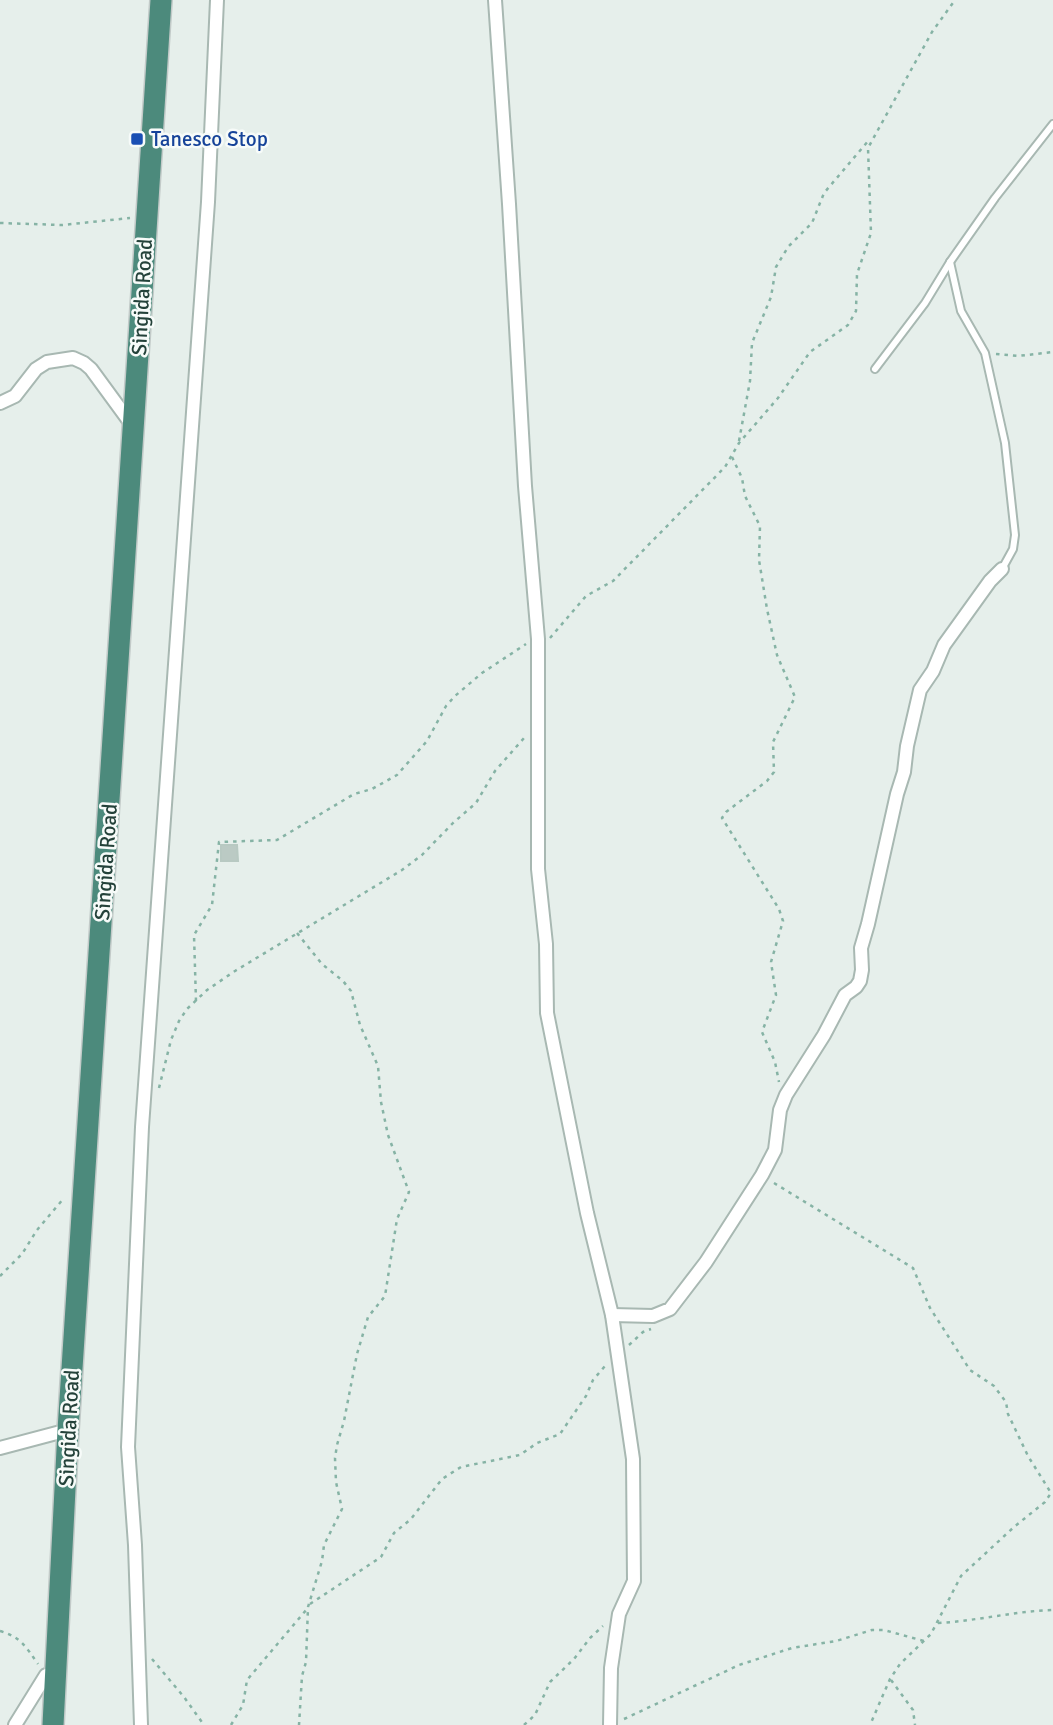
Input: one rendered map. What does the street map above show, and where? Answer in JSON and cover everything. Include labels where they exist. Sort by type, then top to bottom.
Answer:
[{"type":"highway","name":"Singida Road","points":[[53,1725],[68,1430],[161,0]]},
{"type":"street","points":[[141,1725],[135,1545],[128,1447],[141,1155],[207,216],[217,0]]},
{"type":"street","points":[[495,0],[524,485],[538,639],[538,869],[546,944],[547,1013],[587,1213],[612,1315],[633,1459],[634,1581],[619,1614],[611,1668],[615,1723]]},
{"type":"street","points":[[0,403],[15,396],[41,365],[73,358],[91,369],[135,429]]},
{"type":"street","points":[[612,1315],[653,1316],[670,1308],[706,1262],[762,1175],[778,1143],[782,1103],[845,995],[860,981],[861,948],[904,772],[920,690],[933,671],[944,645],[990,581],[1002,569]]},
{"type":"street","points":[[0,1448],[68,1430]]},
{"type":"street","points":[[15,1725],[46,1675]]},
{"type":"lane","points":[[875,369],[925,303],[995,198],[1053,124]]},
{"type":"lane","points":[[950,262],[961,311],[985,353],[1005,443],[1015,535],[1013,549],[1002,569]]},
{"type":"path","points":[[739,443],[750,381],[752,344],[771,297],[776,267],[788,247],[812,223],[824,193],[872,137],[932,32],[955,0]]},
{"type":"path","points":[[195,1001],[194,935],[212,905],[219,842],[277,840],[354,794],[372,789],[397,775],[427,741],[446,706],[455,696],[482,673],[525,644],[550,638],[586,596],[614,581],[726,467],[739,443],[778,398],[810,352],[848,325],[856,311],[857,274],[872,233],[867,157],[872,137]]},
{"type":"path","points":[[0,223],[62,225],[147,216]]},
{"type":"path","points":[[985,353],[1018,356],[1053,352]]},
{"type":"path","points":[[732,457],[745,496],[760,526],[759,560],[767,609],[778,654],[795,697],[773,742],[774,772],[722,818],[779,909],[783,921],[771,962],[776,995],[762,1031],[777,1070],[782,1103]]},
{"type":"path","points":[[157,1092],[174,1031],[195,1001],[235,971],[402,870],[422,855],[476,803],[495,771],[540,720]]},
{"type":"path","points":[[231,1725],[243,1705],[247,1680],[300,1620],[308,1606],[323,1561],[324,1545],[342,1509],[336,1482],[335,1454],[357,1354],[368,1317],[385,1296],[395,1230],[409,1192],[388,1136],[377,1062],[360,1025],[349,986],[322,964],[297,933]]},
{"type":"path","points":[[0,1276],[22,1254],[37,1230],[85,1175]]},
{"type":"path","points":[[762,1175],[913,1268],[930,1308],[970,1370],[994,1386],[1006,1402],[1008,1414],[1028,1456],[1051,1493],[1045,1502],[961,1576],[937,1623],[890,1679],[870,1725]]},
{"type":"path","points":[[308,1606],[380,1557],[392,1536],[411,1519],[442,1479],[461,1467],[520,1455],[537,1443],[560,1434],[597,1375],[643,1332],[652,1329],[670,1308]]},
{"type":"path","points":[[299,1725],[302,1675],[306,1662],[308,1606]]},
{"type":"path","points":[[937,1623],[992,1618],[1019,1612],[1053,1611]]},
{"type":"path","points":[[524,1725],[535,1715],[550,1682],[574,1659],[596,1631],[619,1614]]},
{"type":"path","points":[[615,1723],[729,1669],[792,1647],[836,1641],[872,1630],[884,1630],[924,1641]]},
{"type":"path","points":[[0,1631],[15,1635],[46,1675]]},
{"type":"path","points":[[137,1642],[204,1725]]},
{"type":"path","points":[[890,1679],[913,1710],[915,1725]]},
{"type":"building","points":[[221,845],[237,845],[238,861],[221,861]]},
{"type":"place","name":"Tanesco Stop","points":[[137,139]]}]
